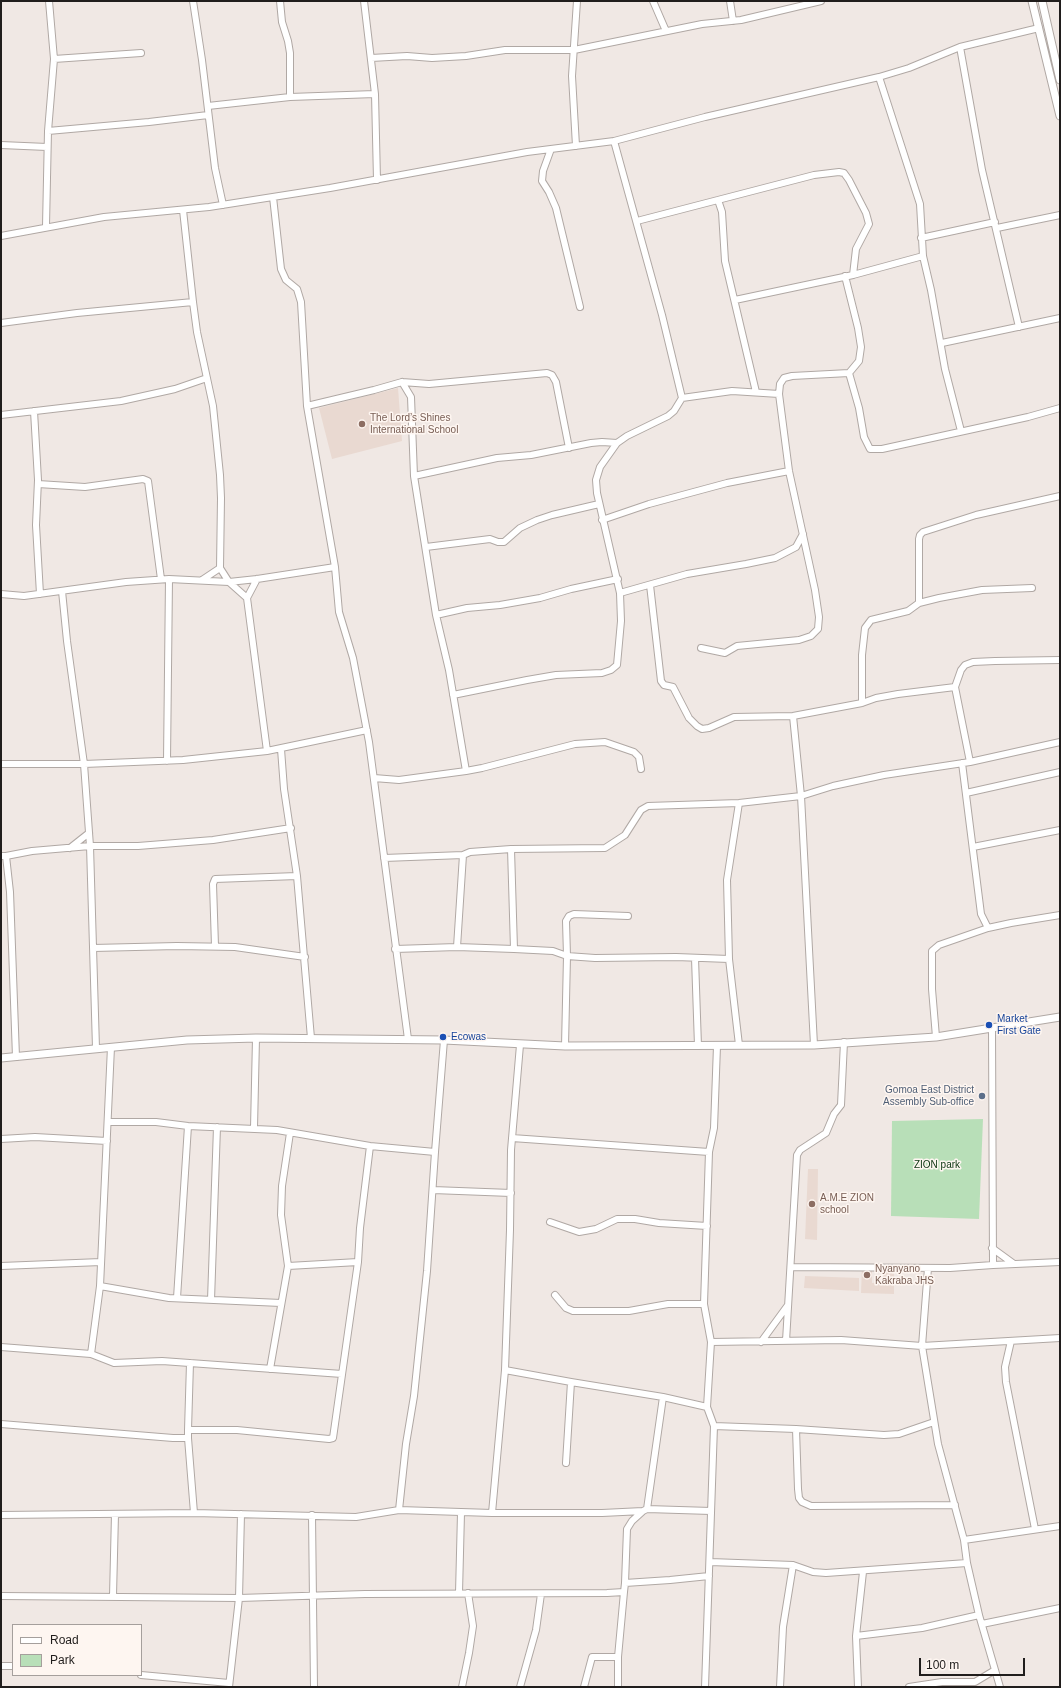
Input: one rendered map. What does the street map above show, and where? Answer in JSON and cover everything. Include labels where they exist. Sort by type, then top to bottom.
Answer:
[{"type":"street","points":[[46,226],[47,147],[54,59],[49,1]]},
{"type":"street","points":[[193,1],[208,114],[223,205]]},
{"type":"street","points":[[280,1],[282,22],[290,53],[290,98]]},
{"type":"street","points":[[364,1],[372,58],[375,94],[377,180]]},
{"type":"street","points":[[576,146],[572,76],[577,1]]},
{"type":"street","points":[[653,1],[666,31]]},
{"type":"street","points":[[730,1],[733,21]]},
{"type":"street","points":[[372,58],[407,56],[432,58],[466,56],[510,50],[574,50],[718,21],[733,21],[750,18],[821,1]]},
{"type":"street","points":[[1032,1],[1060,116]]},
{"type":"street","points":[[1042,1],[1060,80]]},
{"type":"street","points":[[1,236],[46,226],[104,217],[223,205],[377,180],[551,149],[614,141],[720,113],[879,77],[909,68],[960,47],[1039,28]]},
{"type":"street","points":[[960,47],[975,135],[1019,327]]},
{"type":"street","points":[[54,59],[141,53]]},
{"type":"street","points":[[879,77],[920,204],[923,256],[942,343],[945,369],[961,431]]},
{"type":"street","points":[[208,106],[290,98],[375,94]]},
{"type":"street","points":[[48,131],[149,122],[208,114]]},
{"type":"street","points":[[453,695],[556,675],[602,673],[611,670],[618,665],[621,622],[620,593],[618,579],[602,520],[596,480],[600,466],[617,443],[627,436],[668,416],[677,407],[682,398],[637,221],[614,141]]},
{"type":"street","points":[[1,145],[47,147]]},
{"type":"street","points":[[551,149],[543,171],[542,181],[556,208],[580,307]]},
{"type":"street","points":[[637,221],[814,175],[839,172],[844,174],[857,195],[866,213],[869,224],[856,249],[853,274]]},
{"type":"street","points":[[273,197],[281,269],[286,280],[297,289],[301,302],[307,406],[335,567],[341,621],[353,658],[367,730],[408,1039]]},
{"type":"street","points":[[718,200],[722,212],[725,261],[756,392]]},
{"type":"street","points":[[183,210],[193,302],[213,406],[221,498],[220,568],[229,582],[247,598]]},
{"type":"street","points":[[921,238],[1060,215]]},
{"type":"street","points":[[735,300],[845,276],[923,256]]},
{"type":"street","points":[[701,648],[725,653],[737,646],[799,640],[811,636],[818,629],[819,617],[816,590],[806,552],[789,471],[779,394],[780,384],[786,377],[849,373],[859,361],[861,355],[860,339],[845,276]]},
{"type":"street","points":[[1,323],[77,313],[193,302]]},
{"type":"street","points":[[942,343],[1060,318]]},
{"type":"street","points":[[307,406],[402,382],[429,384],[541,373],[552,375],[556,382],[570,448]]},
{"type":"street","points":[[849,373],[859,408],[864,437],[870,449],[882,449],[1028,418],[1060,408]]},
{"type":"street","points":[[1,415],[121,400],[175,389],[207,378]]},
{"type":"street","points":[[402,382],[411,397],[414,476],[436,615],[449,670],[466,771]]},
{"type":"street","points":[[682,398],[732,391],[779,394]]},
{"type":"street","points":[[34,411],[38,484],[36,525],[40,594]]},
{"type":"street","points":[[414,476],[497,458],[531,455],[602,442],[617,443]]},
{"type":"street","points":[[602,520],[649,504],[728,482],[789,471]]},
{"type":"street","points":[[38,484],[85,487],[143,479],[148,481],[161,579]]},
{"type":"street","points":[[919,603],[919,539],[923,532],[976,515],[1060,496]]},
{"type":"street","points":[[426,547],[453,545],[490,539],[498,542],[504,542],[520,528],[537,520],[599,504]]},
{"type":"street","points":[[620,593],[687,574],[775,558],[796,547],[803,534]]},
{"type":"street","points":[[796,547],[806,552]]},
{"type":"street","points":[[1,594],[13,597],[126,582],[161,579],[229,582],[335,567]]},
{"type":"street","points":[[202,580],[220,568]]},
{"type":"street","points":[[167,761],[169,579]]},
{"type":"street","points":[[257,579],[247,598],[267,751]]},
{"type":"street","points":[[436,615],[467,608],[500,605],[540,598],[570,589],[618,579]]},
{"type":"street","points":[[650,585],[661,681],[664,684],[673,687],[689,718],[702,729],[709,728],[734,717],[793,716],[862,704],[876,698],[898,694],[955,687]]},
{"type":"street","points":[[862,704],[862,655],[865,628],[867,623],[871,620],[908,611],[919,603],[976,591],[1032,588]]},
{"type":"street","points":[[62,591],[67,641],[84,764],[90,846],[96,1048]]},
{"type":"street","points":[[970,762],[955,687],[961,670],[965,665],[973,662],[1060,660]]},
{"type":"street","points":[[793,716],[801,796],[814,1045]]},
{"type":"street","points":[[1,764],[84,764],[167,761],[281,749],[367,730]]},
{"type":"street","points":[[374,778],[399,780],[466,771],[575,744],[605,742],[634,752],[640,757],[641,769]]},
{"type":"street","points":[[384,858],[463,855],[470,852],[511,849],[605,848],[625,835],[643,807],[739,803],[801,796],[833,786],[884,775],[970,762],[1060,742]]},
{"type":"street","points":[[281,749],[284,789],[297,876],[305,956],[310,1038]]},
{"type":"street","points":[[962,763],[974,847],[981,914],[988,928]]},
{"type":"street","points":[[966,793],[1060,772]]},
{"type":"street","points":[[739,803],[727,880],[729,959],[739,1045]]},
{"type":"street","points":[[16,1057],[10,892],[4,856],[32,851],[90,846],[138,846],[213,840],[291,828]]},
{"type":"street","points":[[974,847],[1060,830]]},
{"type":"street","points":[[70,848],[89,832]]},
{"type":"street","points":[[511,849],[514,949]]},
{"type":"street","points":[[457,947],[463,855]]},
{"type":"street","points":[[216,946],[213,884],[215,879],[297,876]]},
{"type":"street","points":[[565,1046],[567,956],[566,921],[568,916],[574,914],[628,916]]},
{"type":"street","points":[[936,1037],[932,989],[932,951],[939,944],[988,928],[1060,916]]},
{"type":"street","points":[[93,948],[216,946],[248,948],[305,956]]},
{"type":"street","points":[[396,949],[457,947],[553,951],[567,956],[595,958],[676,957],[729,959]]},
{"type":"street","points":[[695,958],[698,1046]]},
{"type":"street","points":[[1,1058],[187,1040],[256,1038],[408,1039],[565,1046],[814,1045],[936,1037],[1060,1017]]},
{"type":"street","points":[[992,1028],[992,1264]]},
{"type":"street","points":[[254,1128],[256,1038]]},
{"type":"street","points":[[399,1510],[406,1444],[414,1396],[427,1271],[444,1040]]},
{"type":"street","points":[[786,1342],[797,1155],[800,1150],[826,1133],[834,1114],[841,1105],[844,1042]]},
{"type":"street","points":[[492,1513],[505,1370],[512,1138],[520,1045]]},
{"type":"street","points":[[705,1687],[714,1426],[707,1407],[711,1342],[704,1304],[709,1152],[714,1128],[717,1046]]},
{"type":"street","points":[[91,1354],[100,1286],[108,1122],[108,1086],[111,1047]]},
{"type":"street","points":[[108,1122],[156,1122],[188,1126],[277,1130],[370,1146],[435,1152]]},
{"type":"street","points":[[177,1298],[188,1126]]},
{"type":"street","points":[[211,1300],[216,1127]]},
{"type":"street","points":[[270,1369],[288,1266],[282,1208],[282,1186],[290,1133]]},
{"type":"street","points":[[1,1139],[36,1137],[107,1141]]},
{"type":"street","points":[[512,1138],[709,1152]]},
{"type":"street","points":[[188,1430],[236,1430],[329,1440],[333,1438],[335,1433],[358,1262],[360,1228],[370,1146]]},
{"type":"street","points":[[433,1190],[511,1193]]},
{"type":"street","points":[[550,1222],[579,1232],[596,1229],[616,1219],[635,1219],[659,1223],[707,1226]]},
{"type":"street","points":[[992,1248],[1014,1264]]},
{"type":"street","points":[[1,1266],[101,1262]]},
{"type":"street","points":[[288,1266],[358,1262]]},
{"type":"street","points":[[791,1267],[928,1268],[1060,1262]]},
{"type":"street","points":[[928,1268],[922,1346],[934,1422],[938,1444],[964,1540],[967,1563],[979,1615],[1000,1687]]},
{"type":"street","points":[[100,1286],[177,1298],[282,1303]]},
{"type":"street","points":[[555,1295],[566,1308],[574,1312],[629,1310],[668,1304],[704,1304]]},
{"type":"street","points":[[761,1342],[788,1305]]},
{"type":"street","points":[[711,1342],[841,1340],[922,1346],[1060,1338]]},
{"type":"street","points":[[1011,1341],[1005,1367],[1006,1382],[1035,1529]]},
{"type":"street","points":[[1,1342],[1,1347],[91,1354],[114,1363],[162,1361],[342,1374]]},
{"type":"street","points":[[190,1363],[188,1438],[194,1513]]},
{"type":"street","points":[[505,1370],[663,1397],[707,1407]]},
{"type":"street","points":[[566,1463],[571,1382]]},
{"type":"street","points":[[618,1687],[618,1657],[625,1583],[627,1529],[632,1521],[645,1510],[663,1397]]},
{"type":"street","points":[[714,1426],[796,1429],[884,1435],[900,1434],[934,1422]]},
{"type":"street","points":[[1,1424],[188,1438]]},
{"type":"street","points":[[796,1429],[798,1489],[799,1498],[802,1502],[811,1506],[955,1505]]},
{"type":"street","points":[[1,1515],[194,1513],[356,1517],[399,1510],[461,1513],[645,1510],[711,1511]]},
{"type":"street","points":[[459,1593],[461,1513]]},
{"type":"street","points":[[113,1596],[115,1514]]},
{"type":"street","points":[[142,1675],[229,1685],[239,1598],[240,1514]]},
{"type":"street","points":[[312,1515],[314,1687]]},
{"type":"street","points":[[964,1540],[1060,1526]]},
{"type":"street","points":[[710,1562],[793,1566],[813,1572],[826,1573],[863,1572],[967,1563]]},
{"type":"street","points":[[780,1687],[783,1627],[793,1566]]},
{"type":"street","points":[[858,1687],[856,1636],[863,1572]]},
{"type":"street","points":[[625,1583],[709,1576]]},
{"type":"street","points":[[1,1596],[239,1598],[459,1593],[541,1594],[624,1592]]},
{"type":"street","points":[[462,1687],[473,1626],[468,1593]]},
{"type":"street","points":[[520,1687],[536,1630],[541,1594]]},
{"type":"street","points":[[982,1624],[1060,1610]]},
{"type":"street","points":[[856,1636],[922,1628],[979,1615]]},
{"type":"street","points":[[584,1687],[592,1657],[618,1657]]},
{"type":"street","points":[[1,1666],[12,1666]]},
{"type":"street","points":[[909,1687],[942,1682],[975,1682],[995,1670]]},
{"type":"shaded area","name":"The Lord’s Shines International School","points":[[398,388],[402,441],[332,459],[319,408]]},
{"type":"shaded area","name":"A.M.E ZION school","points":[[808,1169],[818,1169],[817,1240],[805,1239]]},
{"type":"shaded area","name":"Nyanyano Kakraba JHS","points":[[862,1267],[872,1267],[872,1283],[883,1282],[883,1267],[894,1267],[894,1294],[861,1293]]},
{"type":"shaded area","points":[[805,1276],[859,1278],[859,1291],[804,1288]]},
{"type":"green space","name":"ZION park","points":[[983,1119],[979,1219],[891,1216],[892,1121]]},
{"type":"place","name":"The Lord’s Shines International School","points":[[362,424]]},
{"type":"place","name":"Market First Gate","points":[[989,1025]]},
{"type":"place","name":"Ecowas","points":[[443,1037]]},
{"type":"place","name":"Gomoa East District Assembly Sub-office","points":[[982,1096]]},
{"type":"place","name":"A.M.E ZION school","points":[[812,1204]]},
{"type":"place","name":"Nyanyano Kakraba JHS","points":[[867,1275]]}]
